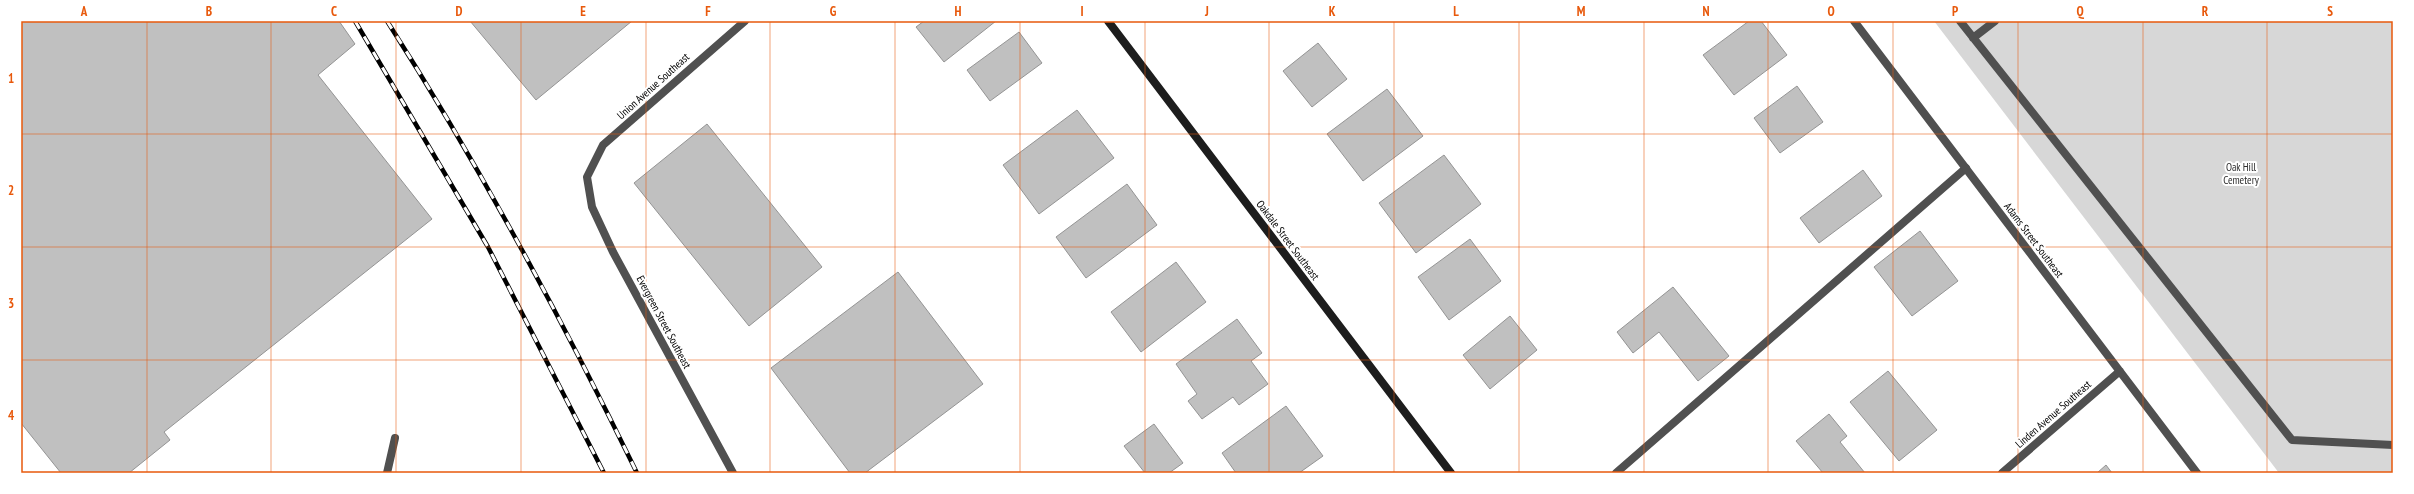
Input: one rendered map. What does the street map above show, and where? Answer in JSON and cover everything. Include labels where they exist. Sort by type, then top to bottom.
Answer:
[{"type":"street","name":"Union Avenue Southeast","points":[[587,177],[603,145],[744,21]]},
{"type":"street","name":"Oakdale Street Southeast","points":[[1108,21],[1451,473]]},
{"type":"street","name":"Adams Street Southeast","points":[[1854,21],[2197,473]]},
{"type":"street","points":[[1960,21],[2292,440],[2393,445]]},
{"type":"street","points":[[1973,38],[1995,21]]},
{"type":"street","points":[[1616,473],[1966,168]]},
{"type":"street","name":"Evergreen Street Southeast","points":[[587,177],[592,208],[613,252],[733,473]]},
{"type":"street","name":"Linden Avenue Southeast","points":[[2002,473],[2120,371]]},
{"type":"street","points":[[387,473],[395,438]]},
{"type":"green space","name":"Oak Hill Cemetery","points":[[1934,21],[2393,21],[2393,473],[2279,473]]},
{"type":"building","points":[[21,21],[339,21],[355,44],[318,75],[432,219],[164,432],[170,440],[129,473],[61,473],[21,423]]},
{"type":"building","points":[[470,21],[632,21],[536,100]]},
{"type":"building","points":[[924,21],[996,21],[944,62],[916,27]]},
{"type":"building","points":[[1749,21],[1761,21],[1787,55],[1734,95],[1703,55]]},
{"type":"building","points":[[1019,32],[1042,63],[990,101],[967,70]]},
{"type":"building","points":[[1318,43],[1347,79],[1312,107],[1283,71]]},
{"type":"building","points":[[1797,86],[1823,122],[1780,153],[1754,118]]},
{"type":"building","points":[[1387,89],[1423,136],[1363,181],[1327,134]]},
{"type":"building","points":[[1077,110],[1114,158],[1039,214],[1003,165]]},
{"type":"building","points":[[707,124],[822,267],[749,326],[634,183]]},
{"type":"building","points":[[1444,155],[1481,204],[1416,253],[1379,203]]},
{"type":"building","points":[[1863,170],[1882,196],[1819,243],[1800,218]]},
{"type":"building","points":[[1127,184],[1157,225],[1086,278],[1056,237]]},
{"type":"building","points":[[1920,231],[1958,281],[1912,316],[1874,267]]},
{"type":"building","points":[[1470,239],[1501,281],[1449,320],[1418,277]]},
{"type":"building","points":[[1176,262],[1206,302],[1141,352],[1111,312]]},
{"type":"building","points":[[898,272],[983,384],[865,473],[850,473],[771,368]]},
{"type":"building","points":[[1673,287],[1729,356],[1698,381],[1659,332],[1633,353],[1617,332]]},
{"type":"building","points":[[1510,316],[1537,350],[1490,389],[1463,355]]},
{"type":"building","points":[[1237,319],[1262,353],[1251,361],[1268,384],[1239,405],[1233,397],[1202,419],[1188,401],[1197,394],[1176,364]]},
{"type":"building","points":[[1888,371],[1937,430],[1899,461],[1850,402]]},
{"type":"building","points":[[1286,406],[1323,456],[1299,473],[1236,473],[1222,453]]},
{"type":"building","points":[[1829,414],[1847,436],[1840,442],[1865,473],[1823,473],[1796,441]]},
{"type":"building","points":[[1154,424],[1183,463],[1169,473],[1145,473],[1124,446]]},
{"type":"building","points":[[2106,465],[2112,473],[2097,473]]},
{"type":"railway","points":[[355,21],[488,247],[604,473]]},
{"type":"railway","points":[[387,21],[421,75],[518,243],[549,300],[637,473]]}]
